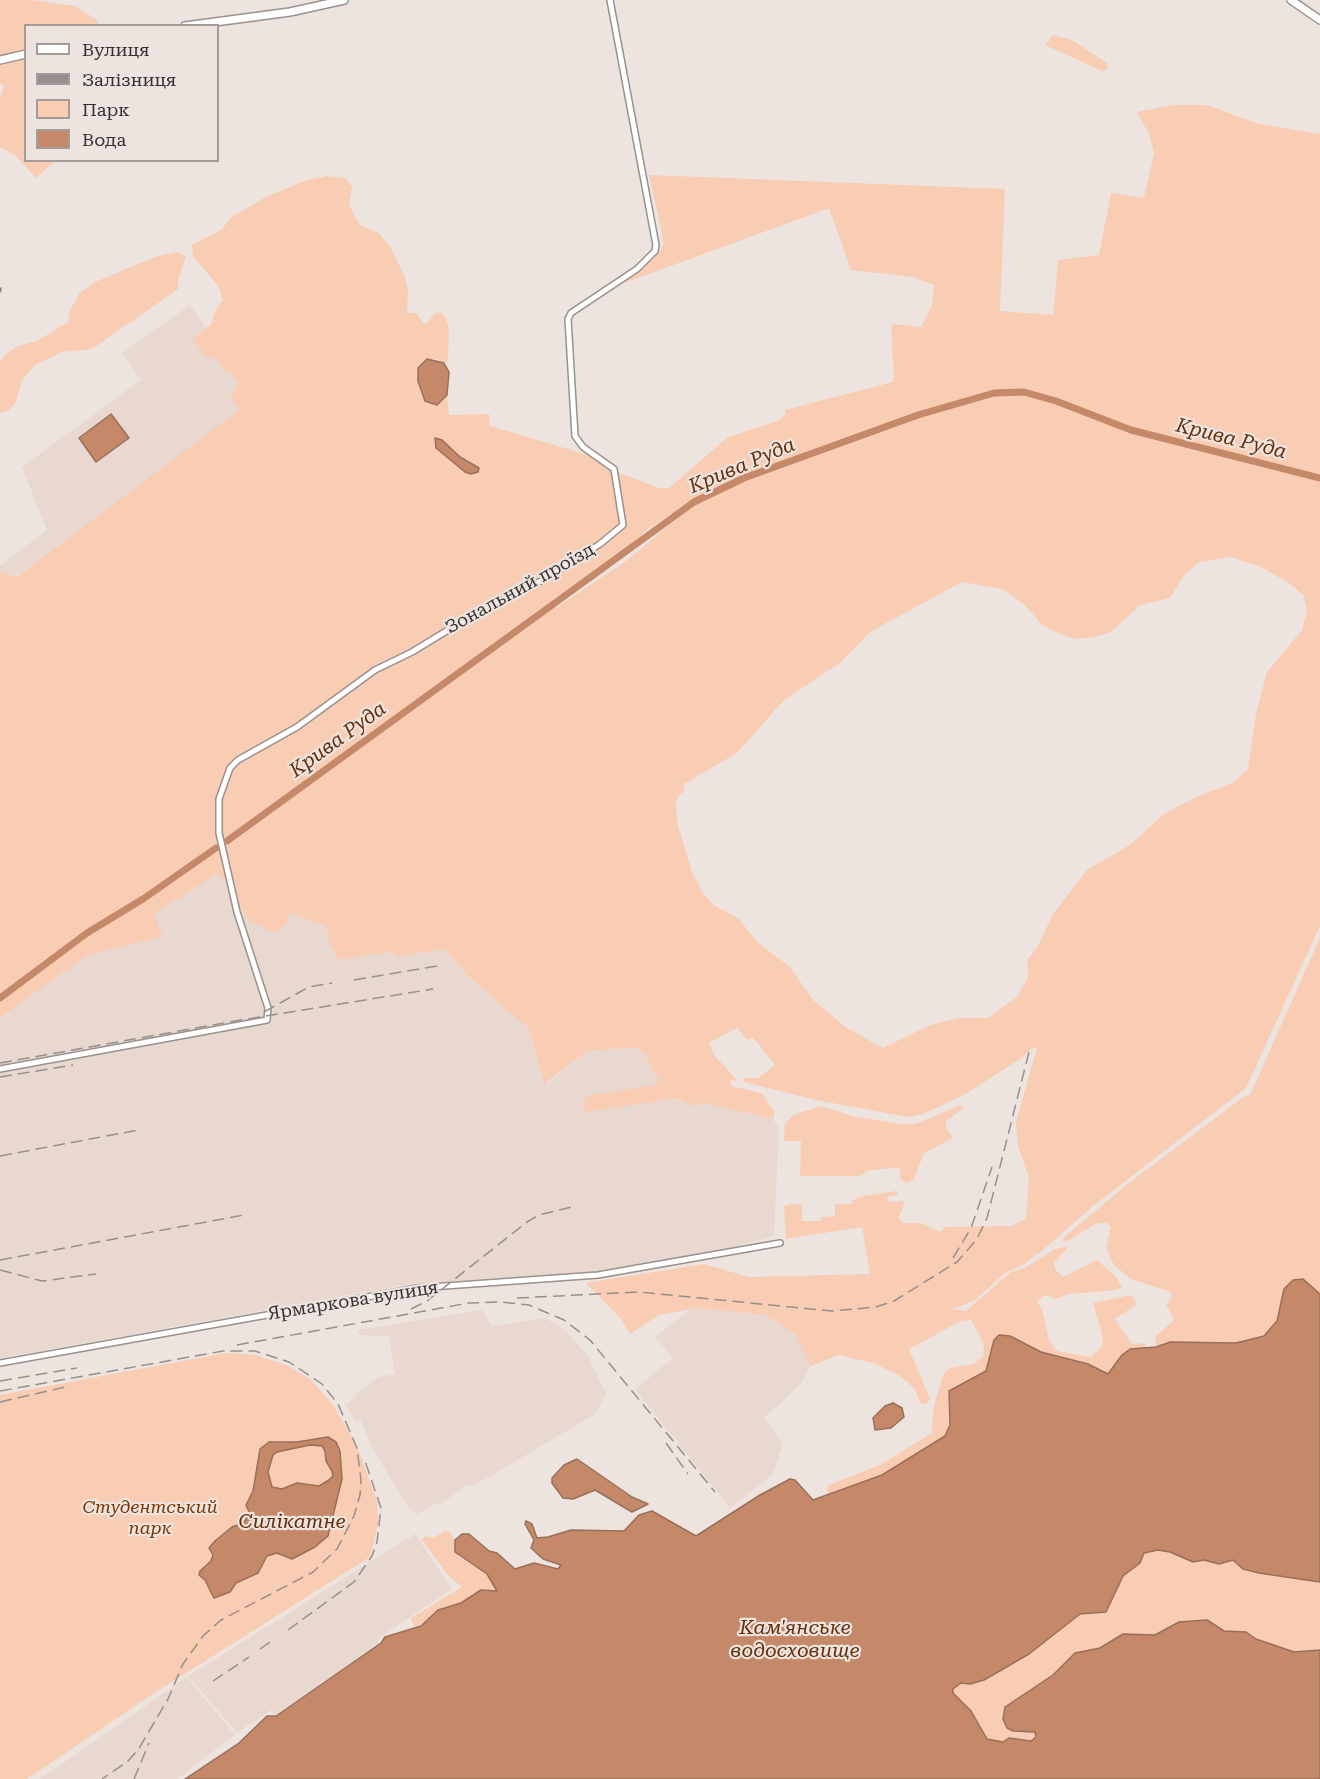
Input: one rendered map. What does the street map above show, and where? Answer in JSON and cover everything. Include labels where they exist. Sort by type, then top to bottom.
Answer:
[{"type":"main road","points":[[200,24],[290,12],[344,0]]},
{"type":"main road","points":[[1291,0],[1320,20]]},
{"type":"main road","points":[[0,60],[24,54]]},
{"type":"street","name":"Зональний проїзд","points":[[0,1069],[267,1020],[268,1008],[230,884],[217,814],[224,779],[234,763],[297,726],[375,670],[412,652],[476,613],[537,584],[600,544],[623,525],[614,469],[583,447],[575,436],[568,319],[571,313],[637,269],[656,249],[655,232],[610,0]]},
{"type":"street","name":"Ярмаркова вулиця","points":[[0,1363],[417,1288],[598,1275],[780,1243]]},
{"type":"shaded area","points":[[190,305],[206,329],[193,339],[216,359],[225,372],[228,370],[238,384],[230,397],[240,410],[15,577],[0,572],[0,566],[47,530],[22,467],[141,380],[122,353]]},
{"type":"shaded area","points":[[215,875],[232,883],[248,920],[272,932],[279,932],[288,921],[288,913],[323,925],[327,931],[329,944],[339,960],[392,952],[397,957],[445,949],[466,974],[529,1029],[543,1083],[549,1082],[588,1051],[624,1048],[637,1048],[645,1055],[653,1072],[661,1078],[655,1085],[587,1112],[678,1098],[689,1106],[704,1103],[773,1119],[779,1128],[774,1236],[730,1248],[595,1272],[409,1284],[0,1358],[0,1018],[88,955],[163,937],[153,914]]},
{"type":"shaded area","points":[[698,1308],[765,1315],[795,1334],[811,1366],[800,1385],[764,1418],[783,1443],[773,1474],[730,1508],[635,1389],[673,1358],[655,1337],[690,1310]]},
{"type":"shaded area","points":[[482,1310],[492,1326],[545,1318],[566,1331],[588,1356],[606,1394],[595,1414],[474,1485],[467,1485],[441,1504],[435,1504],[417,1514],[408,1507],[375,1453],[360,1419],[356,1422],[345,1405],[356,1397],[355,1394],[378,1377],[395,1374],[389,1336],[359,1335],[358,1330]]},
{"type":"shaded area","points":[[415,1534],[452,1589],[377,1639],[379,1643],[275,1715],[271,1710],[237,1733],[188,1676]]},
{"type":"shaded area","points":[[187,1677],[235,1735],[177,1779],[40,1779]]},
{"type":"green space","points":[[0,0],[32,0],[75,6],[97,20],[98,24],[24,24],[24,162],[54,162],[36,178],[16,156],[0,147],[0,99],[4,86],[0,84]]},
{"type":"green space","points":[[1053,35],[1072,40],[1107,63],[1108,68],[1102,71],[1045,45]]},
{"type":"green space","points":[[1174,105],[1207,105],[1256,123],[1320,134],[1320,926],[1246,1088],[1093,1206],[1043,1250],[1024,1264],[1005,1273],[975,1300],[952,1309],[966,1311],[1011,1272],[1025,1268],[1055,1249],[1069,1246],[1054,1263],[1055,1269],[1063,1277],[1097,1260],[1116,1277],[1122,1287],[1117,1290],[1068,1294],[1055,1299],[1046,1295],[1042,1297],[1037,1302],[1042,1309],[1049,1340],[1057,1351],[1091,1357],[1101,1348],[1103,1338],[1093,1303],[1131,1295],[1137,1304],[1115,1319],[1132,1344],[1145,1343],[1145,1348],[1127,1351],[1111,1372],[1106,1374],[1080,1362],[1041,1352],[993,1345],[986,1371],[949,1391],[950,1425],[947,1434],[882,1475],[829,1494],[826,1489],[829,1485],[882,1464],[932,1433],[933,1410],[943,1375],[950,1368],[974,1364],[983,1356],[984,1344],[971,1320],[961,1321],[909,1349],[930,1399],[926,1404],[920,1403],[915,1389],[899,1375],[873,1363],[838,1355],[811,1366],[795,1334],[765,1315],[698,1308],[659,1315],[630,1334],[622,1320],[586,1283],[704,1264],[749,1277],[870,1274],[862,1227],[786,1239],[784,1206],[791,1204],[802,1204],[802,1221],[820,1221],[822,1217],[835,1216],[835,1204],[852,1204],[853,1200],[859,1197],[896,1191],[898,1195],[888,1197],[889,1202],[905,1201],[899,1218],[903,1223],[920,1223],[940,1232],[946,1227],[1011,1226],[1026,1219],[1029,1178],[1018,1146],[1016,1122],[1037,1048],[1031,1049],[1023,1057],[964,1095],[923,1114],[908,1117],[816,1100],[744,1082],[743,1078],[758,1078],[775,1065],[753,1037],[747,1040],[737,1028],[709,1043],[715,1056],[738,1081],[731,1080],[730,1086],[762,1093],[775,1112],[773,1119],[704,1103],[690,1106],[678,1098],[587,1112],[582,1107],[587,1096],[655,1085],[660,1078],[653,1072],[645,1055],[637,1048],[588,1051],[544,1084],[529,1029],[466,974],[445,949],[397,957],[392,952],[339,960],[329,944],[327,931],[323,925],[289,913],[288,921],[279,932],[272,932],[248,920],[238,903],[232,883],[215,875],[154,914],[163,937],[88,955],[0,1018],[0,1000],[33,976],[31,972],[0,994],[0,572],[16,577],[239,410],[230,397],[238,384],[228,370],[225,372],[216,359],[206,357],[193,339],[211,324],[216,309],[223,300],[219,287],[193,256],[192,245],[221,230],[232,217],[266,197],[307,180],[327,176],[345,178],[352,187],[349,204],[354,215],[361,226],[379,233],[390,247],[405,277],[408,290],[407,313],[416,313],[423,323],[427,324],[435,313],[440,312],[446,318],[449,330],[448,360],[444,363],[436,359],[423,361],[417,378],[422,394],[440,404],[447,395],[449,415],[489,414],[490,426],[588,455],[612,470],[659,488],[669,488],[728,437],[778,421],[786,414],[785,410],[893,382],[891,328],[893,324],[921,327],[932,305],[934,285],[913,277],[851,270],[829,208],[616,286],[659,253],[664,243],[649,175],[1005,189],[1000,311],[1053,315],[1058,260],[1099,255],[1111,193],[1144,198],[1154,153],[1150,136],[1137,112]],"holes":[[[442,440],[460,457],[478,468],[471,474],[465,472],[436,448]],[[671,514],[679,517],[626,561],[556,608],[552,600],[629,548],[646,530]],[[1230,557],[1259,566],[1292,585],[1304,596],[1307,610],[1302,630],[1267,672],[1256,714],[1248,769],[1234,782],[1194,798],[1164,814],[1130,845],[1087,870],[1053,914],[1037,948],[1027,960],[1028,977],[1017,997],[988,1018],[958,1018],[928,1026],[883,1048],[847,1028],[813,1000],[790,967],[757,942],[739,919],[715,906],[702,892],[692,872],[677,822],[676,803],[678,796],[684,791],[684,784],[737,753],[783,701],[840,663],[870,632],[962,582],[1003,589],[1025,605],[1042,625],[1058,633],[1075,639],[1095,637],[1111,632],[1140,605],[1170,598],[1185,574],[1199,562]]]},
{"type":"green space","points":[[177,252],[186,257],[178,280],[178,289],[92,349],[62,352],[35,365],[22,380],[15,404],[9,410],[0,413],[0,362],[7,353],[18,346],[37,341],[68,322],[70,310],[79,294],[95,282],[155,257]]},
{"type":"green space","points":[[1320,938],[1320,1294],[1315,1288],[1284,1289],[1275,1326],[1259,1339],[1225,1344],[1165,1342],[1156,1347],[1155,1337],[1174,1320],[1166,1304],[1171,1299],[1171,1292],[1131,1279],[1114,1265],[1106,1248],[1111,1227],[1107,1223],[1097,1223],[1066,1242],[1063,1238],[1125,1186],[1245,1096],[1250,1095]]},
{"type":"green space","points":[[821,1106],[856,1117],[902,1124],[915,1124],[959,1106],[965,1107],[946,1121],[946,1128],[953,1138],[924,1153],[914,1179],[907,1183],[901,1180],[899,1167],[867,1171],[859,1176],[800,1176],[801,1141],[784,1141],[785,1124],[793,1115]]},
{"type":"green space","name":"Студентський парк","points":[[226,1353],[255,1355],[286,1365],[311,1380],[332,1403],[358,1448],[377,1502],[378,1524],[370,1557],[153,1694],[27,1779],[0,1779],[0,1395]]},
{"type":"green space","points":[[444,1531],[449,1531],[455,1540],[458,1556],[487,1574],[497,1591],[481,1590],[461,1603],[443,1607],[430,1616],[427,1622],[414,1627],[411,1618],[462,1587],[448,1575],[422,1540],[425,1536],[434,1538]]},
{"type":"green space","points":[[1174,1543],[1320,1577],[1320,1779],[639,1779],[1027,1584]]},
{"type":"water","points":[[427,359],[444,363],[449,372],[447,395],[437,405],[425,401],[418,381],[418,368]]},
{"type":"water","points":[[111,414],[129,438],[96,462],[79,438]]},
{"type":"water","points":[[435,438],[442,440],[460,457],[479,468],[478,472],[471,474],[465,472],[436,448]]},
{"type":"water","name":"Кам'янське водосховище","points":[[1303,1279],[1320,1294],[1320,1582],[1243,1569],[1233,1560],[1219,1564],[1204,1560],[1193,1562],[1170,1552],[1158,1550],[1144,1553],[1140,1563],[1123,1576],[1106,1612],[1080,1614],[1029,1654],[984,1680],[970,1684],[961,1683],[953,1689],[953,1693],[971,1711],[987,1739],[1003,1742],[1009,1738],[1031,1741],[1036,1737],[1035,1732],[1013,1731],[1007,1728],[1003,1719],[1005,1707],[1053,1675],[1075,1653],[1100,1648],[1123,1634],[1155,1635],[1179,1622],[1207,1620],[1224,1631],[1246,1632],[1256,1639],[1294,1652],[1320,1650],[1320,1779],[185,1779],[239,1743],[267,1716],[276,1716],[381,1643],[385,1637],[421,1626],[438,1610],[461,1603],[481,1590],[497,1591],[487,1574],[455,1552],[455,1540],[462,1534],[469,1534],[489,1551],[497,1553],[515,1569],[534,1563],[558,1569],[561,1565],[543,1559],[531,1548],[534,1540],[525,1524],[526,1521],[532,1524],[537,1538],[571,1530],[624,1531],[639,1515],[652,1511],[696,1536],[760,1495],[790,1479],[795,1480],[813,1500],[882,1475],[945,1436],[950,1425],[949,1391],[986,1371],[994,1340],[999,1335],[1010,1336],[1041,1352],[1088,1364],[1108,1374],[1122,1355],[1130,1349],[1156,1347],[1170,1342],[1236,1343],[1264,1336],[1277,1321],[1284,1289],[1293,1280]]},
{"type":"water","points":[[893,1403],[902,1408],[904,1417],[891,1428],[875,1430],[873,1418],[885,1406]]},
{"type":"water","name":"Силікатне","points":[[328,1437],[336,1442],[340,1451],[342,1479],[328,1536],[315,1547],[292,1559],[277,1553],[267,1556],[258,1573],[236,1583],[230,1592],[214,1598],[205,1580],[199,1575],[200,1571],[211,1561],[213,1555],[209,1548],[215,1541],[232,1527],[243,1523],[250,1514],[246,1505],[253,1491],[260,1449],[269,1442],[297,1442]],"holes":[[[310,1445],[322,1446],[326,1461],[332,1471],[333,1476],[329,1480],[319,1486],[297,1483],[282,1489],[272,1487],[268,1472],[273,1455],[277,1452]]]},
{"type":"water","points":[[577,1459],[632,1497],[648,1504],[632,1512],[595,1490],[573,1499],[563,1498],[552,1483],[552,1478],[564,1465]]},
{"type":"waterway","points":[[0,292],[1,288]]},
{"type":"waterway","name":"Крива Руда","points":[[227,841],[694,502],[744,478],[918,415],[994,393],[1024,392],[1056,401],[1131,430],[1320,478]]},
{"type":"waterway","name":"Крива Руда","points":[[0,998],[87,933],[143,899],[216,848]]},
{"type":"railway","points":[[354,980],[443,965]]},
{"type":"railway","points":[[264,1012],[309,987],[332,983]]},
{"type":"railway","points":[[0,1063],[235,1021],[433,989]]},
{"type":"railway","points":[[517,1298],[639,1292],[832,1311],[876,1307],[894,1301],[957,1262],[977,1239],[987,1218],[1029,1052]]},
{"type":"railway","points":[[0,1077],[73,1065]]},
{"type":"railway","points":[[0,1156],[138,1130]]},
{"type":"railway","points":[[953,1258],[971,1228],[992,1167]]},
{"type":"railway","points":[[411,1309],[427,1301],[527,1222],[539,1215],[576,1206]]},
{"type":"railway","points":[[0,1260],[244,1215]]},
{"type":"railway","points":[[0,1270],[42,1281],[96,1274]]},
{"type":"railway","points":[[237,1345],[469,1303],[501,1302],[529,1305],[564,1320],[590,1340],[715,1492]]},
{"type":"railway","points":[[0,1391],[223,1351],[255,1351],[289,1362],[322,1384],[338,1404],[357,1448],[361,1480],[360,1495],[354,1516],[337,1549],[313,1572],[221,1620],[203,1636],[183,1664],[168,1699],[138,1750],[127,1762],[102,1779]]},
{"type":"railway","points":[[0,1381],[77,1368]]},
{"type":"railway","points":[[0,1402],[65,1387]]},
{"type":"railway","points":[[666,1443],[688,1474]]},
{"type":"railway","points":[[288,1630],[354,1582],[372,1556],[377,1542],[381,1508],[364,1458]]},
{"type":"railway","points":[[260,1649],[273,1640]]},
{"type":"railway","points":[[213,1681],[249,1657]]},
{"type":"railway","points":[[134,1779],[149,1743]]}]
